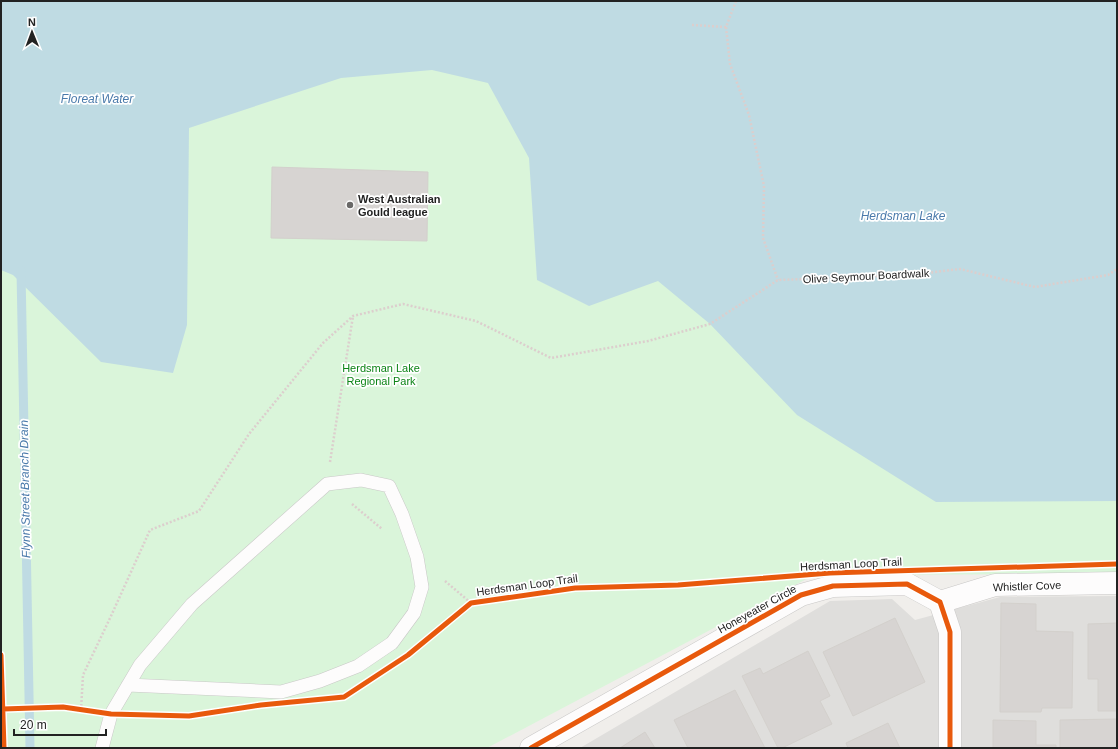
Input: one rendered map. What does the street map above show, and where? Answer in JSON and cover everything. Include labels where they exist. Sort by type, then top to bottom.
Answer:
[{"type":"street","name":"Whistler Cove","points":[[940,602],[995,585],[1117,583]]},
{"type":"street","name":"Honeyeater Circle","points":[[531,748],[801,595],[833,586],[907,584],[940,602]]},
{"type":"street","points":[[940,602],[950,632],[950,748]]},
{"type":"lane","points":[[102,748],[111,714],[128,685],[140,665],[192,604],[327,484],[361,480],[389,486],[402,514],[416,557],[422,587],[414,613],[392,642],[358,666],[320,681],[281,692],[128,685]]},
{"type":"path","points":[[81,710],[83,675],[112,616],[150,530],[199,511],[249,434],[323,343],[353,316],[403,304],[476,321],[551,358],[648,341],[710,324],[778,280],[763,238],[764,186],[749,116],[730,64],[726,27],[736,1]]},
{"type":"path","points":[[692,25],[726,27]]},
{"type":"path","points":[[75,709],[111,714]]},
{"type":"shaded area","points":[[1117,596],[1117,748],[580,748],[830,601],[892,599],[915,620],[1000,597]]},
{"type":"green space","name":"Herdsman Lake Regional Park","points":[[1,1],[1117,1],[1117,574],[814,575],[487,748],[1,748]]},
{"type":"water","name":"Herdsman Lake","points":[[1,1],[1117,1],[1117,501],[936,502],[797,415],[710,324],[658,281],[589,306],[537,280],[529,158],[488,83],[432,70],[341,78],[189,128],[187,325],[173,373],[101,362],[13,275],[1,270]]},
{"type":"building","name":"West Australian Gould league","points":[[272,167],[428,172],[427,241],[271,238]]},
{"type":"building","points":[[1001,603],[1036,604],[1036,631],[1073,632],[1072,708],[1042,708],[1041,712],[1000,712]]},
{"type":"building","points":[[895,618],[925,682],[853,716],[823,652]]},
{"type":"building","points":[[1117,623],[1117,711],[1098,711],[1098,679],[1088,679],[1088,624]]},
{"type":"building","points":[[808,651],[830,696],[820,701],[832,724],[782,748],[778,748],[742,676],[760,668],[763,674]]},
{"type":"building","points":[[735,690],[765,748],[688,748],[674,720]]},
{"type":"building","points":[[1117,719],[1117,748],[1060,748],[1060,720]]},
{"type":"building","points":[[993,720],[1036,721],[1036,745],[1056,745],[1056,748],[993,748]]},
{"type":"building","points":[[888,723],[900,748],[848,748],[846,743]]},
{"type":"building","points":[[645,732],[655,748],[620,748]]},
{"type":"waterway","name":"Flynn Street Branch Drain","points":[[21,271],[30,748]]},
{"type":"cycle path","name":"Herdsman Loop Trail","points":[[3,709],[63,707],[111,714],[189,716],[261,705],[344,697],[408,655],[471,603],[575,588],[678,585],[830,573],[1117,564]]},
{"type":"cycle path","points":[[531,748],[801,595],[833,586],[907,584],[940,602],[950,632],[950,748]]},
{"type":"cycle path","points":[[1,655],[4,748]]},
{"type":"place","name":"West Australian Gould league","points":[[350,205]]},
{"type":"water label","name":"Floreat Water","points":[[97,99]]}]
